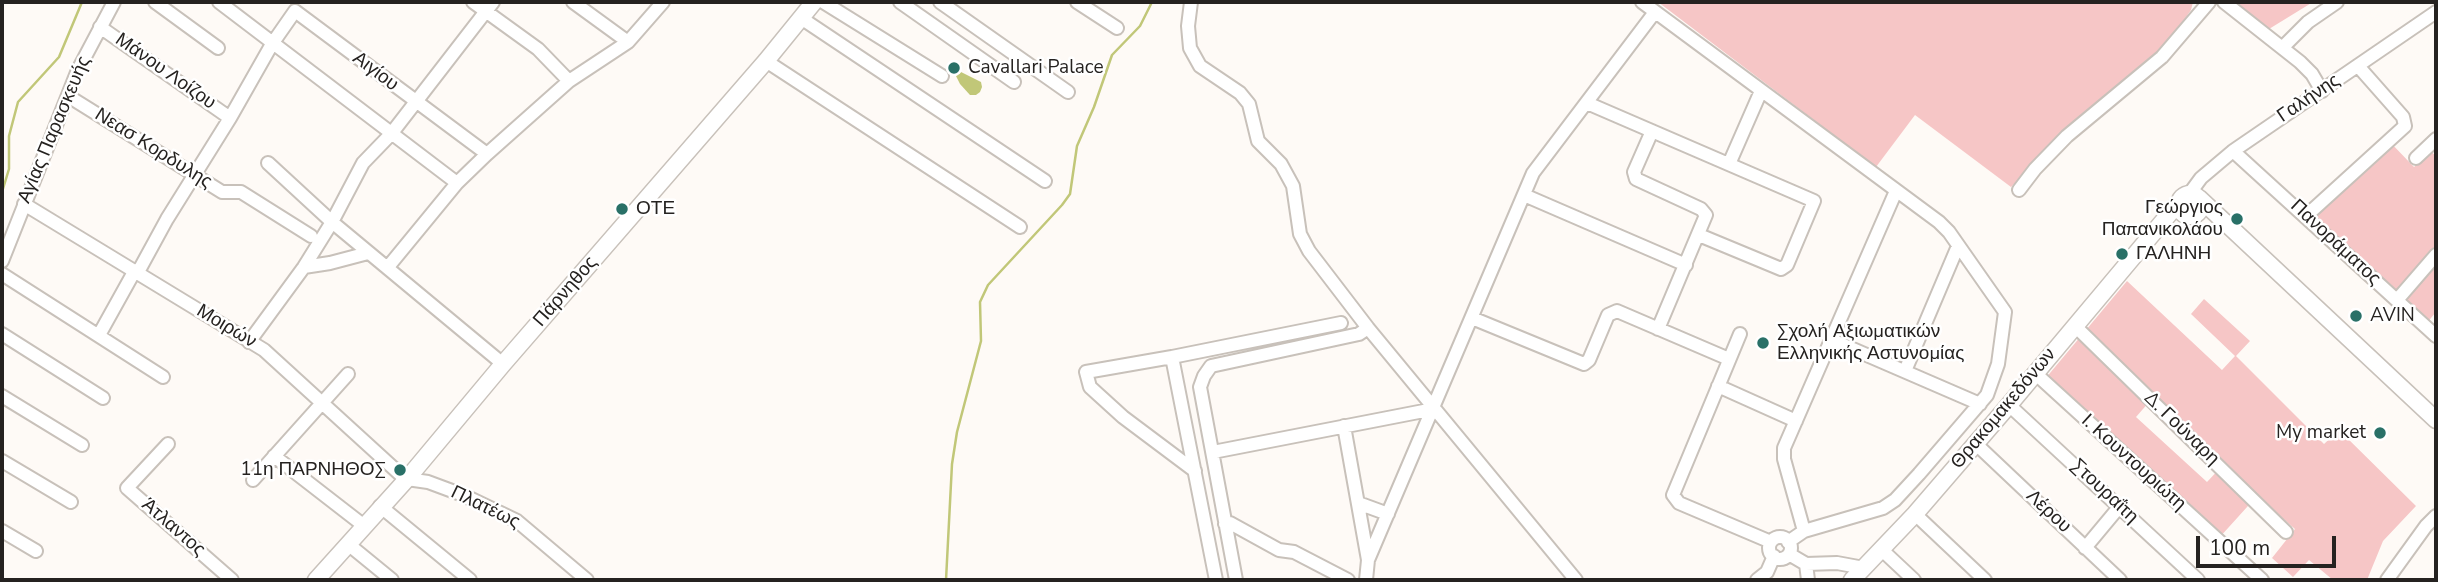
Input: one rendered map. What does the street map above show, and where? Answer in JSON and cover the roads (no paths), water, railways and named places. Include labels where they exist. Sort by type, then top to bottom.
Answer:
[{"type":"main road","name":"Πάρνηθος","points":[[316,580],[407,479],[814,2]]},
{"type":"main road","points":[[2190,204],[2224,221],[2436,420]]},
{"type":"main road","name":"Θρακομακεδόνων","points":[[1858,574],[1976,444],[2152,235],[2175,220],[2190,204]]},
{"type":"street","name":"Αγίας Παρασκευής","points":[[2,261],[78,70],[114,2]]},
{"type":"street","points":[[155,2],[218,48]]},
{"type":"street","name":"Αιγίου","points":[[219,2],[457,183]]},
{"type":"street","points":[[472,2],[489,7],[538,49],[569,81]]},
{"type":"street","points":[[573,2],[628,42]]},
{"type":"street","points":[[388,267],[457,183],[487,154],[569,81],[628,42],[663,2]]},
{"type":"street","points":[[823,2],[942,76]]},
{"type":"street","points":[[900,2],[1014,82]]},
{"type":"street","points":[[943,2],[1068,92]]},
{"type":"street","points":[[1077,2],[1117,28]]},
{"type":"street","points":[[1191,2],[1188,26],[1190,48],[1199,66],[1245,98],[1249,104],[1258,141],[1281,164],[1293,186],[1300,234],[1309,251],[1368,328],[1576,580]]},
{"type":"street","points":[[1642,2],[1945,227],[2005,312],[1998,364],[1980,404],[1889,505],[1804,531],[1784,558],[1774,556],[1770,551],[1771,542]]},
{"type":"street","points":[[2019,190],[2067,136],[2162,58],[2209,2]]},
{"type":"street","points":[[2224,2],[2283,47],[2312,74],[2322,91]]},
{"type":"street","points":[[2283,47],[2308,22],[2337,2]]},
{"type":"street","points":[[248,342],[304,267],[332,222],[363,163],[391,134],[489,7]]},
{"type":"street","name":"Αιγίου","points":[[272,44],[295,11],[487,154]]},
{"type":"street","points":[[1368,559],[1539,165],[1655,12]]},
{"type":"street","name":"Γαλήνης","points":[[2190,204],[2201,177],[2233,151],[2436,12]]},
{"type":"street","points":[[801,18],[1045,181]]},
{"type":"street","name":"Μάνου Λοίζου","points":[[100,27],[230,118]]},
{"type":"street","points":[[99,335],[272,44]]},
{"type":"street","points":[[766,61],[1020,227]]},
{"type":"street","points":[[2306,216],[2405,126],[2403,117],[2358,66]]},
{"type":"street","points":[[1729,164],[1761,91]]},
{"type":"street","name":"Νεασ Κορδυλης","points":[[68,96],[222,192],[241,192],[311,236]]},
{"type":"street","points":[[1587,103],[1814,201],[1787,265],[1782,269],[1699,235]]},
{"type":"street","points":[[1652,131],[1634,176],[1639,181],[1705,211],[1706,219],[1658,329]]},
{"type":"street","points":[[2416,158],[2436,139]]},
{"type":"street","name":"Πανοράματος","points":[[2233,151],[2436,336]]},
{"type":"street","points":[[268,163],[368,253],[503,364]]},
{"type":"street","points":[[1804,531],[1783,454],[1896,191]]},
{"type":"street","points":[[1524,195],[1686,265]]},
{"type":"street","name":"Μοιρών","points":[[24,204],[264,350],[407,479]]},
{"type":"street","points":[[1905,371],[1958,246]]},
{"type":"street","points":[[304,267],[368,253]]},
{"type":"street","points":[[2397,300],[2436,255]]},
{"type":"street","points":[[2,274],[163,377]]},
{"type":"street","points":[[1472,318],[1584,365],[1589,360],[1610,312],[1617,311],[1730,359]]},
{"type":"street","points":[[1195,471],[1123,417],[1090,387],[1086,372],[1341,323]]},
{"type":"street","name":"Δ. Γούναρη","points":[[2075,326],[2286,532]]},
{"type":"street","points":[[1236,580],[1199,387],[1211,366],[1359,334],[1368,328]]},
{"type":"street","points":[[2,334],[103,398]]},
{"type":"street","points":[[1740,334],[1673,495],[1679,503],[1771,542]]},
{"type":"street","points":[[1832,340],[1980,404]]},
{"type":"street","points":[[1172,357],[1216,580]]},
{"type":"street","points":[[253,480],[348,374]]},
{"type":"street","name":"Ι. Κουντουριώτη","points":[[2036,374],[2262,580]]},
{"type":"street","points":[[1718,386],[1797,421]]},
{"type":"street","points":[[2,396],[82,445]]},
{"type":"street","name":"Στουραΐτη","points":[[2009,405],[2198,580]]},
{"type":"street","points":[[1213,452],[1434,409]]},
{"type":"street","points":[[1344,426],[1368,559],[1366,580]]},
{"type":"street","name":"Άτλαντος","points":[[168,444],[127,488],[232,580]]},
{"type":"street","name":"Λέρου","points":[[1976,444],[2120,580]]},
{"type":"street","points":[[274,456],[363,526]]},
{"type":"street","points":[[2,461],[71,502]]},
{"type":"street","name":"Πλατέως","points":[[407,479],[434,484],[509,517],[528,529],[582,578]]},
{"type":"street","points":[[1358,503],[1388,514]]},
{"type":"street","points":[[380,506],[470,580]]},
{"type":"street","points":[[2085,548],[2120,506]]},
{"type":"street","points":[[1915,514],[1985,580]]},
{"type":"street","points":[[2387,580],[2436,516]]},
{"type":"street","points":[[1225,524],[1230,523],[1279,550],[1294,552],[1348,580]]},
{"type":"street","points":[[2,531],[36,551]]},
{"type":"street","points":[[1771,542],[1780,537],[1806,564],[1808,580]]},
{"type":"street","points":[[348,544],[391,580]]},
{"type":"street","points":[[1882,550],[1914,580]]},
{"type":"street","points":[[1757,580],[1767,572],[1774,556]]},
{"type":"street","points":[[1806,564],[1838,563],[1858,574]]},
{"type":"waterway","points":[[2,192],[9,169],[9,136],[18,102],[59,57],[82,2]]},
{"type":"waterway","points":[[946,580],[952,464],[957,432],[981,341],[980,302],[988,285],[1070,194],[1077,146],[1112,55],[1140,26],[1152,2]]},
{"type":"place","name":"Cavallari Palace","points":[[954,68]]},
{"type":"place","name":"ΟΤΕ","points":[[622,209]]},
{"type":"place","name":"Γεώργιος Παπανικολάου","points":[[2237,219]]},
{"type":"place","name":"ΓΑΛΗΝΗ","points":[[2122,254]]},
{"type":"place","name":"AVIN","points":[[2356,316]]},
{"type":"place","name":"Σχολή Αξιωματικών Ελληνικής Αστυνομίας","points":[[1763,343]]},
{"type":"place","name":"My market","points":[[2380,433]]},
{"type":"place","name":"11η ΠΑΡΝΗΘΟΣ","points":[[400,470]]}]
